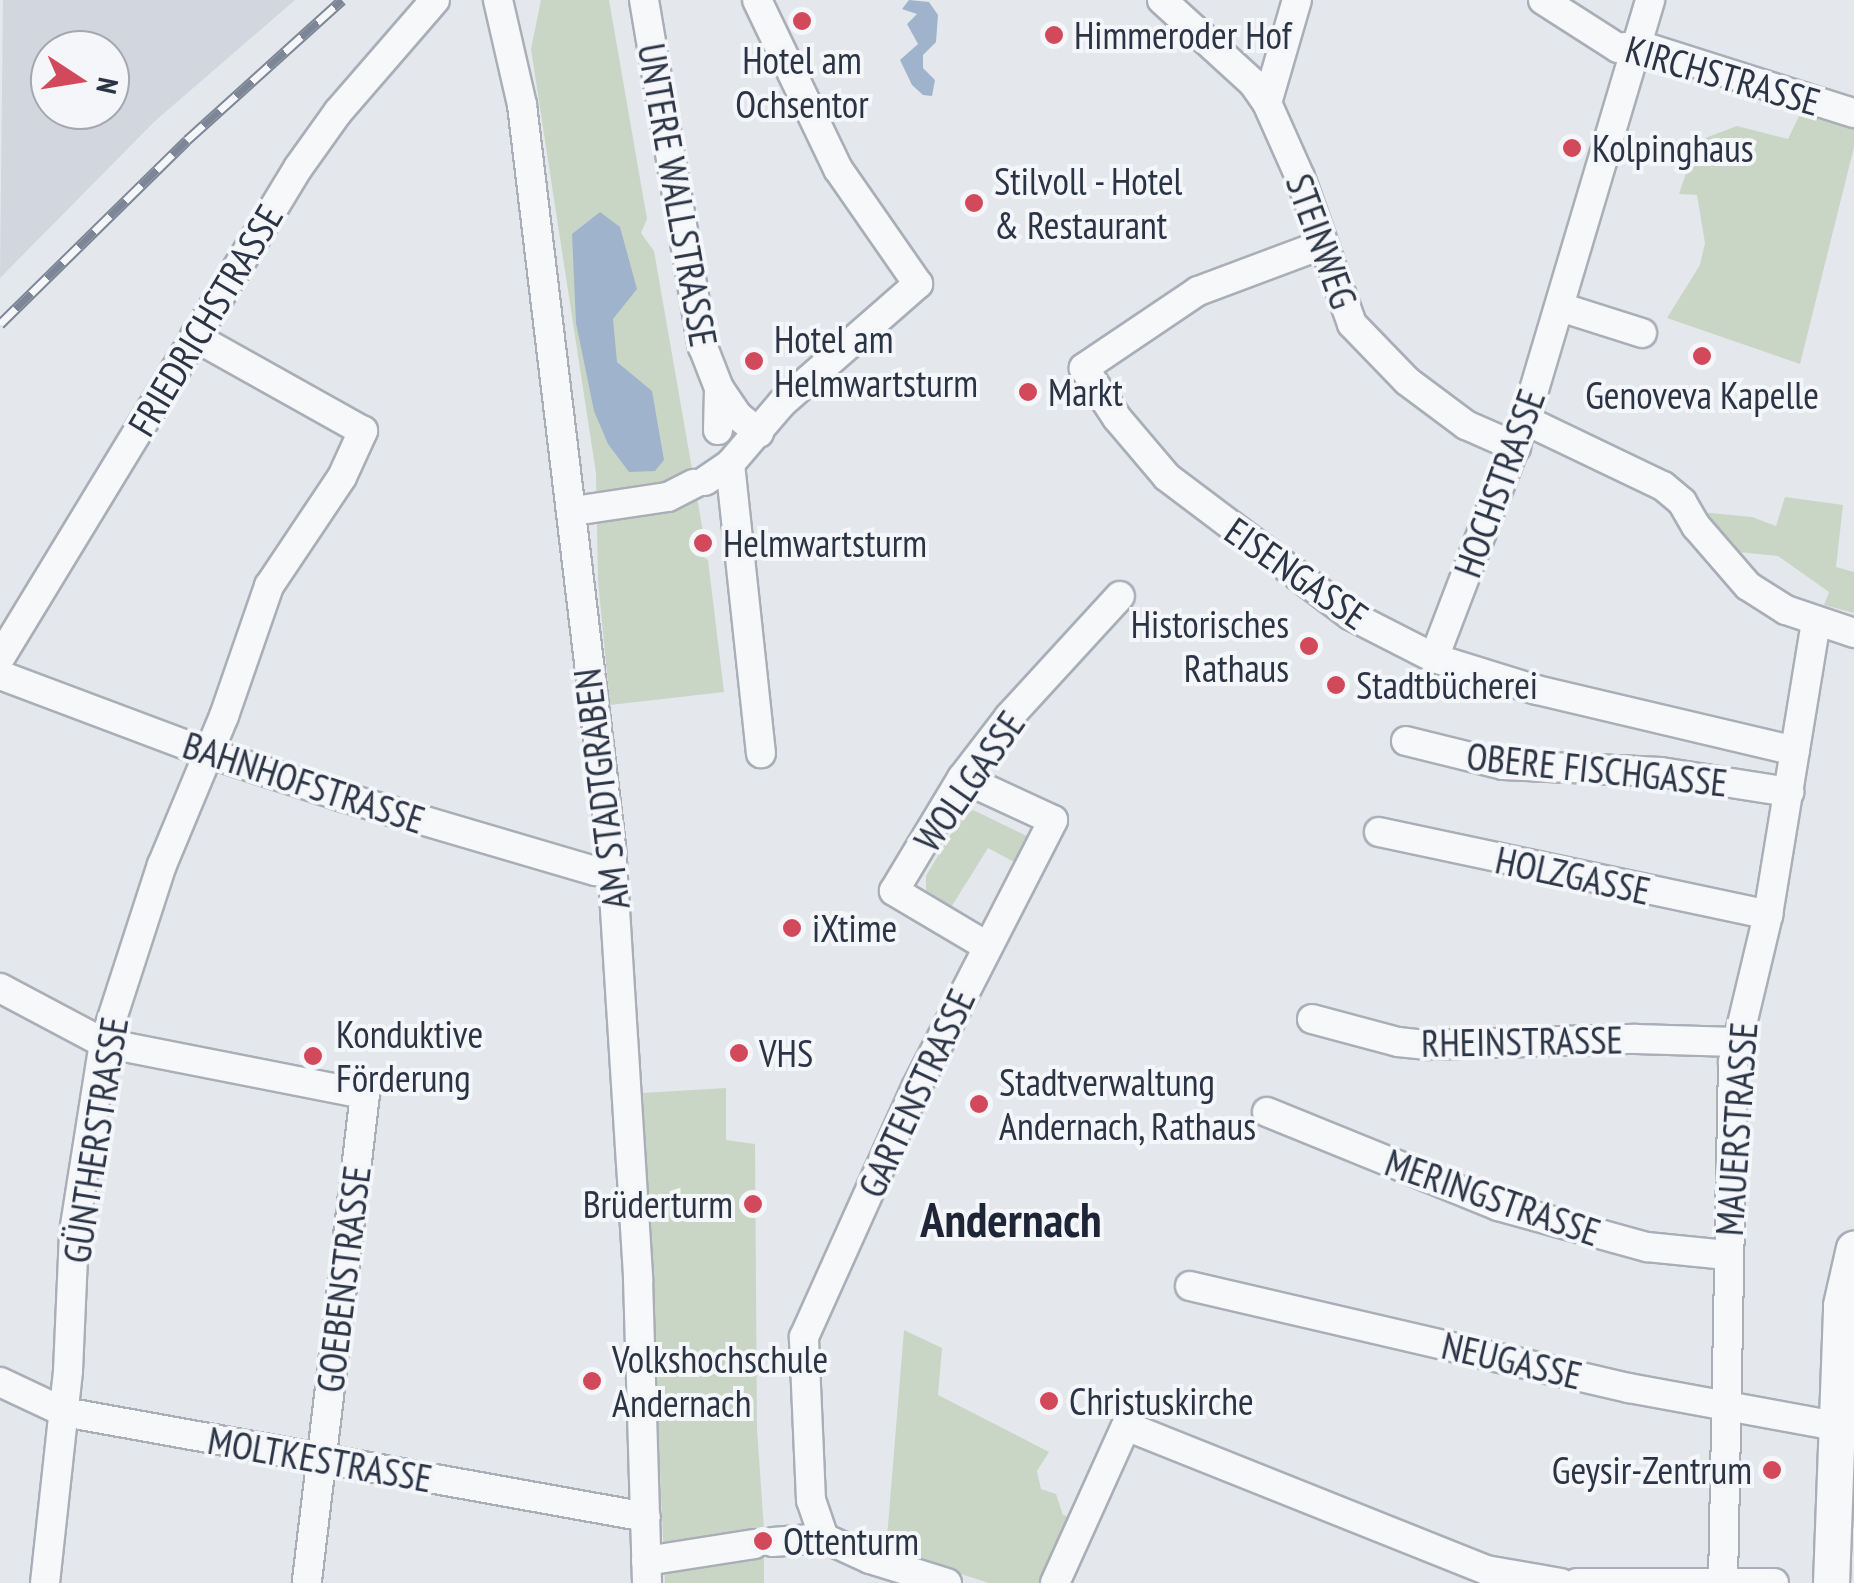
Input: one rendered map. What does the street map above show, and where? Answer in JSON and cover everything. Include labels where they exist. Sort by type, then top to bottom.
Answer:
[{"type":"street","name":"FRIEDRICHSTRASSE","points":[[0,658],[298,168],[338,112],[435,0]]},
{"type":"street","name":"UNTERE WALLSTRASSE","points":[[644,0],[698,330],[720,388],[738,416],[759,433]]},
{"type":"street","points":[[574,512],[668,497],[730,464],[782,403],[918,284],[838,169],[758,0]]},
{"type":"street","name":"STEINWEG","points":[[1162,0],[1253,83],[1266,103],[1300,177],[1352,324],[1407,381],[1466,424],[1516,447]]},
{"type":"street","points":[[1266,103],[1298,0]]},
{"type":"street","name":"KIRCHSTRASSE","points":[[1543,0],[1618,48],[1639,45],[1854,113]]},
{"type":"street","name":"HOCHSTRASSE","points":[[1434,658],[1525,420],[1650,0]]},
{"type":"street","name":"AM STADTGRABEN","points":[[494,1],[522,104],[574,512],[580,610],[613,868],[638,1279],[647,1572]]},
{"type":"street","name":"EISENGASSE","points":[[1321,245],[1198,291],[1084,368],[1117,418],[1167,477],[1350,616],[1434,658],[1537,690],[1795,751]]},
{"type":"street","points":[[1560,307],[1642,333]]},
{"type":"street","name":"GÜNTHERSTRASSE","points":[[45,1583],[64,1412],[74,1232],[104,1043],[162,865],[224,716],[269,586],[342,476],[363,431],[195,337]]},
{"type":"street","name":"UNTERE WALLSTRASSE","points":[[718,430],[720,388]]},
{"type":"street","points":[[1525,420],[1663,486],[1682,502],[1696,526],[1748,586],[1816,622],[1854,633]]},
{"type":"street","points":[[730,464],[731,511],[761,753]]},
{"type":"street","name":"WOLLGASSE","points":[[986,944],[894,891],[962,778],[1009,717],[1120,596]]},
{"type":"street","name":"MAUERSTRASSE","points":[[1723,1581],[1727,1255],[1735,1042],[1768,915],[1816,622]]},
{"type":"street","name":"BAHNHOFSTRASSE","points":[[0,675],[208,754],[537,855],[595,871],[613,868]]},
{"type":"street","name":"OBERE FISCHGASSE","points":[[1406,742],[1503,765],[1661,772],[1789,792]]},
{"type":"street","name":"GARTENSTRASSE","points":[[824,1538],[814,1521],[811,1500],[804,1337],[986,944],[1053,820],[962,778]]},
{"type":"street","name":"HOLZGASSE","points":[[1379,832],[1768,915]]},
{"type":"street","points":[[0,988],[104,1043]]},
{"type":"street","name":"RHEINSTRASSE","points":[[1312,1018],[1398,1042],[1428,1045],[1636,1039],[1735,1042]]},
{"type":"street","name":"GOEBENSTRASSE","points":[[104,1043],[365,1094],[307,1583]]},
{"type":"street","name":"MERINGSTRASSE","points":[[1267,1112],[1498,1206],[1647,1247],[1727,1255]]},
{"type":"street","points":[[1831,1583],[1841,1305],[1854,1248]]},
{"type":"street","name":"NEUGASSE","points":[[1190,1286],[1629,1388],[1836,1426]]},
{"type":"street","name":"MOLTKESTRASSE","points":[[0,1382],[64,1412],[646,1517]]},
{"type":"street","points":[[1054,1583],[1126,1426],[1469,1564],[1517,1578],[1561,1583]]},
{"type":"street","points":[[647,1572],[764,1543],[824,1538],[870,1560],[947,1583]]},
{"type":"street","points":[[1577,1583],[1774,1583]]},
{"type":"shaded area","points":[[3,0],[295,0],[155,121],[0,278]]},
{"type":"green space","points":[[541,0],[609,0],[647,219],[641,233],[654,251],[703,532],[693,541],[693,550],[708,560],[724,692],[610,705],[598,580],[596,473],[531,49]]},
{"type":"green space","points":[[1802,110],[1854,123],[1854,147],[1800,364],[1667,318],[1700,265],[1705,243],[1697,195],[1679,194],[1697,141],[1737,126],[1788,139]]},
{"type":"green space","points":[[1785,497],[1843,505],[1836,567],[1854,572],[1854,613],[1824,605],[1829,592],[1778,556],[1718,550],[1690,511],[1752,517],[1776,526]]},
{"type":"green space","points":[[973,810],[1029,837],[1016,863],[988,848],[950,909],[926,897],[926,876],[961,817]]},
{"type":"green space","points":[[726,1088],[726,1140],[755,1144],[757,1429],[764,1530],[757,1533],[760,1553],[764,1554],[764,1583],[665,1583],[643,1093]]},
{"type":"green space","points":[[904,1330],[942,1348],[938,1395],[1049,1452],[1037,1471],[1041,1489],[1056,1494],[1063,1515],[1076,1519],[1046,1583],[989,1583],[886,1550]]},
{"type":"water","points":[[909,0],[929,2],[938,15],[936,42],[923,55],[923,68],[935,80],[932,96],[923,95],[912,85],[900,60],[918,44],[907,24],[917,14],[902,9]]},
{"type":"water","points":[[600,212],[620,227],[637,289],[613,319],[617,362],[652,391],[664,460],[655,471],[629,472],[608,444],[594,411],[576,323],[572,234]]},
{"type":"railway","points":[[0,324],[187,140],[342,0]]},
{"type":"place","name":"Hotel am Ochsentor","points":[[802,21]]},
{"type":"place","name":"Himmeroder Hof","points":[[1054,35]]},
{"type":"place","name":"Kolpinghaus","points":[[1572,148]]},
{"type":"place","name":"Stilvoll - Hotel & Restaurant","points":[[974,203]]},
{"type":"place","name":"Genoveva Kapelle","points":[[1702,356]]},
{"type":"place","name":"Hotel am Helmwartsturm","points":[[754,361]]},
{"type":"place","name":"Markt","points":[[1028,392]]},
{"type":"place","name":"Helmwartsturm","points":[[703,543]]},
{"type":"place","name":"Historisches Rathaus","points":[[1309,646]]},
{"type":"place","name":"Stadtbücherei","points":[[1336,685]]},
{"type":"place","name":"iXtime","points":[[792,928]]},
{"type":"place","name":"VHS","points":[[739,1053]]},
{"type":"place","name":"Konduktive Förderung","points":[[313,1056]]},
{"type":"place","name":"Stadtverwaltung Andernach, Rathaus","points":[[979,1104]]},
{"type":"place","name":"Brüderturm","points":[[753,1204]]},
{"type":"place","name":"Volkshochschule Andernach","points":[[592,1381]]},
{"type":"place","name":"Christuskirche","points":[[1049,1401]]},
{"type":"place","name":"Geysir-Zentrum","points":[[1772,1470]]},
{"type":"place","name":"Ottenturm","points":[[763,1541]]},
{"type":"district","name":"Andernach","points":[[1011,1220]]}]
